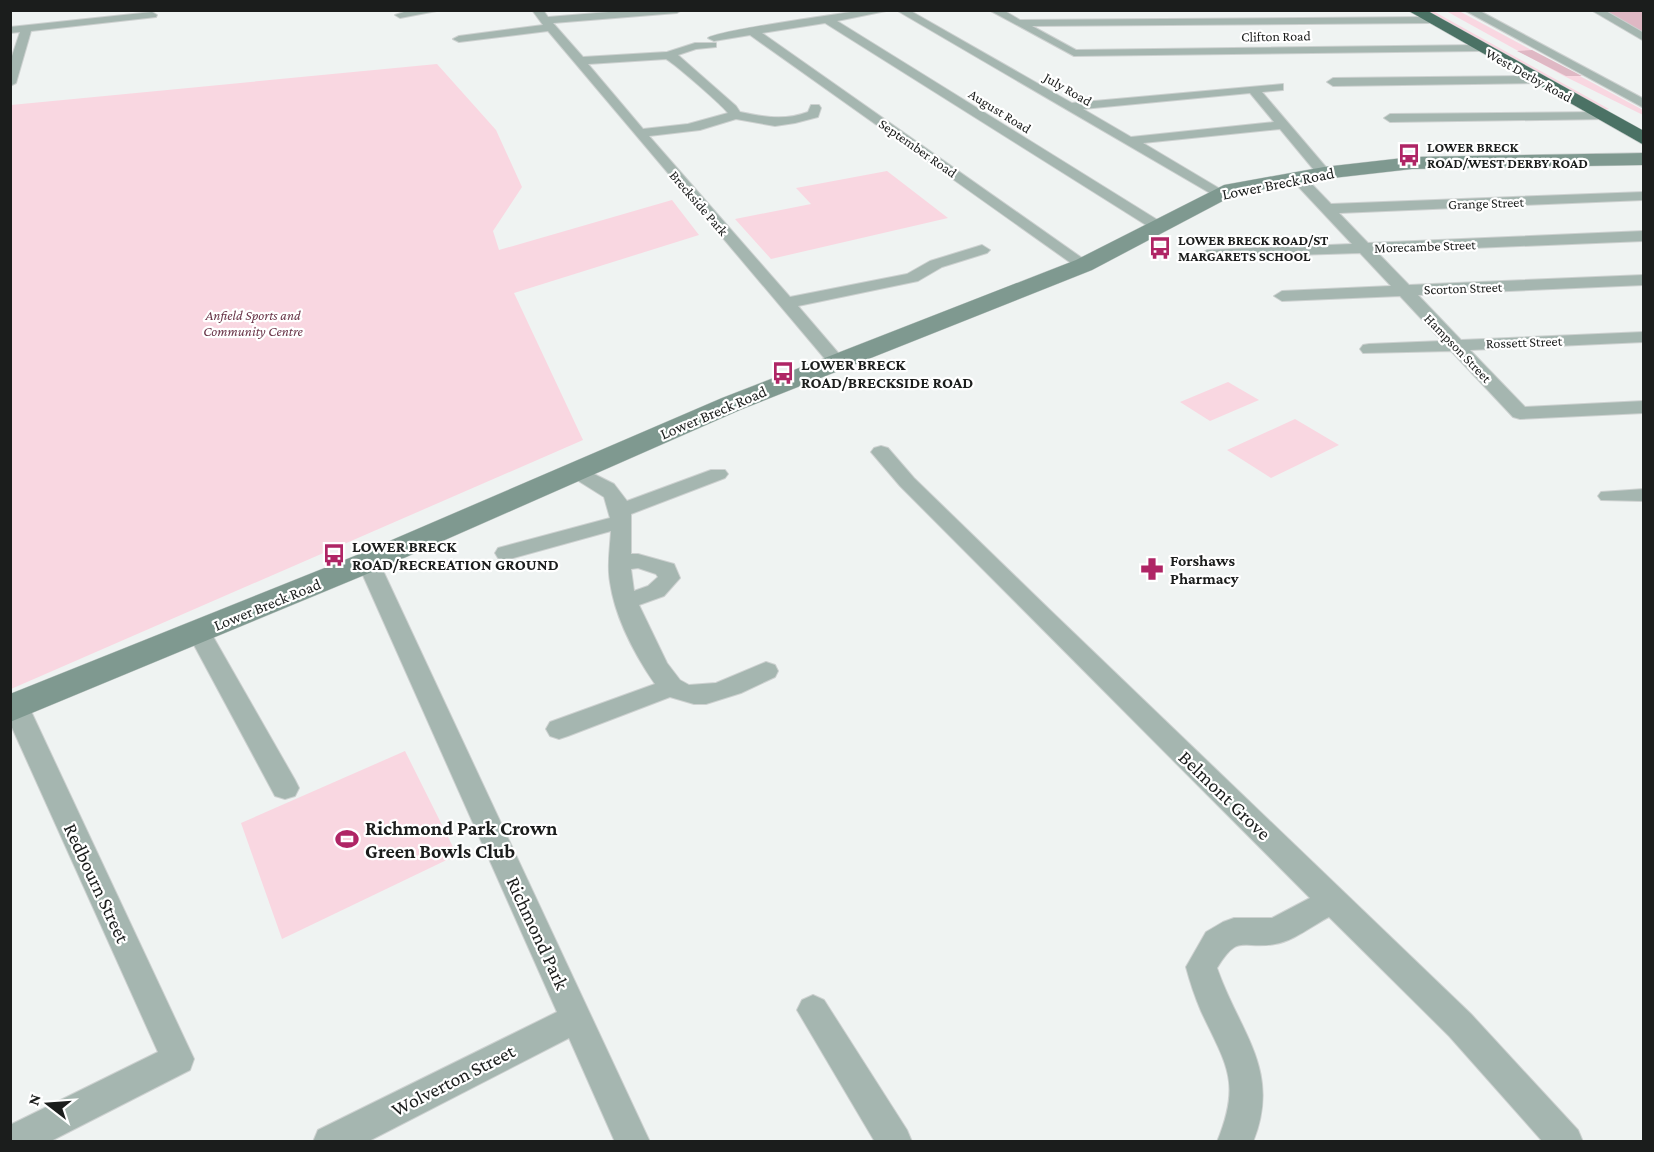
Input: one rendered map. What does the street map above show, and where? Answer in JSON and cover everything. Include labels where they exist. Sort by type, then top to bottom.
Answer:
[{"type":"highway","name":"West Derby Road","points":[[1428,14],[1479,48],[1644,139]]},
{"type":"highway","name":"West Derby Road","points":[[1428,14],[1497,44],[1644,120]]},
{"type":"street","name":"Breckside Park","points":[[537,10],[546,24],[837,362]]},
{"type":"street","points":[[459,39],[585,16],[677,10]]},
{"type":"street","points":[[580,61],[668,55],[751,31],[886,10]]},
{"type":"street","name":"July Road","points":[[901,10],[1220,193]]},
{"type":"street","points":[[994,10],[1016,23],[1428,14]]},
{"type":"street","points":[[1469,10],[1644,104]]},
{"type":"street","points":[[400,15],[435,11],[438,22]]},
{"type":"street","points":[[1601,12],[1644,38]]},
{"type":"street","points":[[10,30],[152,15]]},
{"type":"street","name":"August Road","points":[[826,20],[1158,227]]},
{"type":"street","name":"Clifton Road","points":[[1016,23],[1074,53],[1479,48]]},
{"type":"street","points":[[11,80],[26,29]]},
{"type":"street","name":"September Road","points":[[751,31],[1084,265]]},
{"type":"street","points":[[668,55],[678,60],[687,71],[732,109],[735,115]]},
{"type":"street","points":[[1333,82],[1538,80]]},
{"type":"street","points":[[1070,107],[1279,87]]},
{"type":"street","points":[[1254,90],[1324,173]]},
{"type":"street","points":[[639,133],[681,130],[735,115],[770,122],[805,118],[814,114],[815,108]]},
{"type":"street","points":[[1390,118],[1603,116]]},
{"type":"street","points":[[1127,141],[1285,125]]},
{"type":"street","name":"Lower Breck Road","points":[[13,708],[368,562],[731,404],[1084,265],[1231,189],[1324,173],[1412,163],[1644,159]]},
{"type":"street","name":"Hampson Street","points":[[1298,178],[1520,413],[1644,407]]},
{"type":"street","name":"Grange Street","points":[[1328,209],[1644,196]]},
{"type":"street","name":"Morecambe Street","points":[[1206,255],[1644,236]]},
{"type":"street","points":[[788,303],[912,278],[936,264],[982,250]]},
{"type":"street","name":"Scorton Street","points":[[1282,296],[1644,280]]},
{"type":"street","name":"Rossett Street","points":[[1369,349],[1644,337]]},
{"type":"street","name":"Belmont Grove","points":[[881,452],[907,482],[1042,616],[1460,1025],[1566,1142]]},
{"type":"street","points":[[576,471],[613,494],[620,517],[621,583],[639,636],[658,670],[672,687],[692,694],[710,693],[731,688],[766,671]]},
{"type":"street","points":[[506,553],[620,517],[718,474]]},
{"type":"street","points":[[1608,496],[1644,495]]},
{"type":"street","points":[[621,562],[638,561],[666,569],[669,578],[663,587],[648,596],[627,600]]},
{"type":"street","name":"Richmond Park","points":[[368,562],[633,1142]]},
{"type":"street","points":[[199,632],[285,788]]},
{"type":"street","points":[[559,729],[672,687]]},
{"type":"street","name":"Redbourn Street","points":[[12,1142],[178,1059],[13,708]]},
{"type":"street","points":[[1234,1142],[1239,1136],[1246,1104],[1246,1074],[1239,1050],[1213,1002],[1201,967],[1216,941],[1234,931],[1275,931],[1333,900]]},
{"type":"street","points":[[813,1010],[895,1142]]},
{"type":"street","name":"Wolverton Street","points":[[330,1142],[577,1018]]},
{"type":"green space","points":[[1422,11],[1433,11],[1609,109],[1604,110]]},
{"type":"green space","points":[[1446,11],[1459,11],[1643,110],[1643,115],[1562,75]]},
{"type":"green space","name":"Anfield Sports and Community Centre","points":[[437,64],[496,130],[522,187],[493,231],[499,250],[672,200],[699,235],[514,293],[583,440],[11,689],[11,105]]},
{"type":"green space","points":[[887,171],[948,218],[771,259],[735,219],[811,204],[796,188]]},
{"type":"green space","points":[[1228,382],[1259,400],[1210,421],[1180,402]]},
{"type":"green space","points":[[1295,419],[1339,445],[1271,478],[1227,450]]},
{"type":"green space","name":"Richmond Park Crown Green Bowls Club","points":[[405,751],[457,855],[282,939],[241,823]]},
{"type":"shaded area","points":[[1606,11],[1643,11],[1643,33]]},
{"type":"shaded area","points":[[1532,50],[1582,76],[1566,76],[1517,51]]},
{"type":"place","name":"LOWER BRECK ROAD/WEST DERBY ROAD","points":[[1409,155]]},
{"type":"place","name":"LOWER BRECK ROAD/ST MARGARETS SCHOOL","points":[[1160,248]]},
{"type":"place","name":"LOWER BRECK ROAD/BRECKSIDE ROAD","points":[[783,373]]},
{"type":"place","name":"LOWER BRECK ROAD/RECREATION GROUND","points":[[334,555]]},
{"type":"place","name":"Forshaws Pharmacy","points":[[1152,569]]},
{"type":"place","name":"Richmond Park Crown Green Bowls Club","points":[[347,839]]}]
